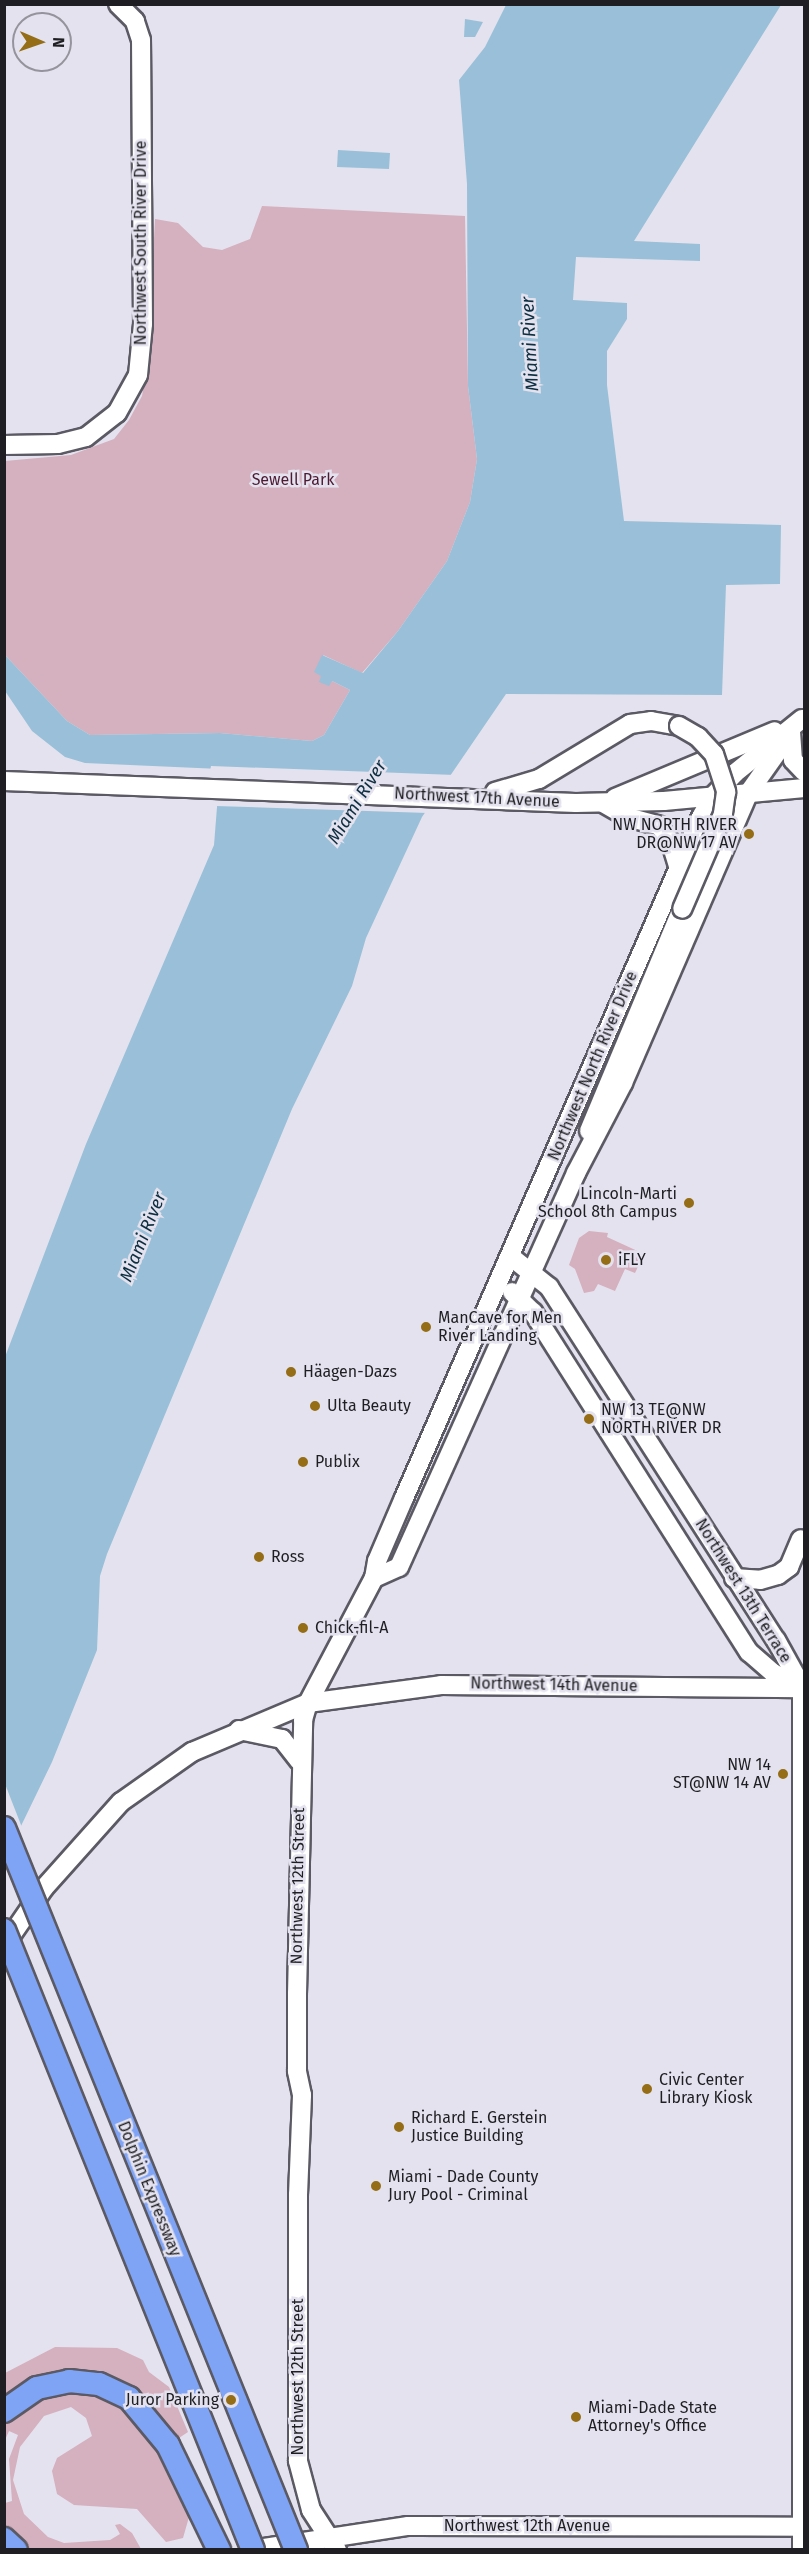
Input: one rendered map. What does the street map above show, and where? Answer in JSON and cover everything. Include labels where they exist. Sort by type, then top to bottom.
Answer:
[{"type":"highway","name":"Dolphin Expressway","points":[[4,1828],[296,2550]]},
{"type":"highway","points":[[4,1930],[252,2550]]},
{"type":"highway","points":[[4,2411],[28,2392],[46,2385],[80,2381],[109,2387],[129,2398],[155,2426],[196,2501],[219,2550]]},
{"type":"highway","points":[[4,2539],[16,2550]]},
{"type":"main road","name":"Northwest South River Drive","points":[[10,447],[64,443],[97,431],[125,402],[138,375],[143,324],[142,50],[135,21],[118,4]]},
{"type":"main road","points":[[473,796],[539,779],[630,724],[651,721],[678,726],[698,737],[714,754],[726,792],[723,814],[599,1102],[576,1173]]},
{"type":"main road","points":[[799,723],[793,760],[804,772]]},
{"type":"main road","points":[[602,803],[679,774],[799,723]]},
{"type":"main road","name":"Northwest North River Drive","points":[[374,1578],[399,1568],[576,1173],[623,1083],[740,821],[749,792],[799,723]]},
{"type":"main road","name":"Northwest North River Drive","points":[[308,1703],[374,1578],[386,1540],[712,796],[750,760],[799,723]]},
{"type":"main road","name":"Northwest 17th Avenue","points":[[8,784],[214,787],[602,803],[804,788]]},
{"type":"main road","points":[[602,803],[627,817],[660,826],[671,843],[679,869]]},
{"type":"main road","name":"Northwest 13th Terrace","points":[[510,1256],[549,1287],[804,1687]]},
{"type":"main road","name":"Northwest 13th Terrace","points":[[500,1280],[533,1312],[748,1652],[773,1673],[804,1687]]},
{"type":"main road","points":[[734,1578],[760,1580],[778,1575],[789,1567],[801,1539]]},
{"type":"main road","name":"Northwest 14th Avenue","points":[[308,1703],[441,1684],[804,1687]]},
{"type":"main road","points":[[802,2550],[804,1687]]},
{"type":"main road","points":[[4,1946],[34,1900],[116,1806],[171,1765],[238,1730],[308,1703]]},
{"type":"main road","name":"Northwest 12th Street","points":[[308,1703],[299,1761],[297,2071],[302,2095],[298,2195],[300,2477],[311,2511],[332,2543]]},
{"type":"main road","points":[[238,1730],[282,1739],[299,1761]]},
{"type":"main road","name":"Northwest 12th Avenue","points":[[252,2550],[332,2543],[408,2526],[467,2524],[803,2527]]},
{"type":"green space","name":"Sewell Park","points":[[262,206],[465,216],[468,386],[477,459],[470,502],[447,561],[398,631],[362,673],[323,655],[332,681],[350,690],[324,735],[312,741],[220,733],[90,735],[67,721],[5,655],[5,461],[71,455],[114,439],[129,420],[142,396],[148,363],[155,219],[178,223],[203,247],[222,250],[250,239]]},
{"type":"green space","name":"iFLY","points":[[589,1231],[608,1233],[607,1237],[644,1254],[635,1273],[625,1269],[615,1291],[598,1284],[594,1291],[584,1293],[575,1269],[569,1265],[579,1238]]},
{"type":"green space","points":[[55,2347],[117,2348],[143,2360],[149,2372],[169,2387],[188,2432],[176,2440],[139,2394],[29,2381],[5,2397],[5,2373]]},
{"type":"green space","points":[[76,2388],[113,2398],[148,2429],[191,2510],[183,2538],[166,2542],[137,2509],[74,2505],[57,2494],[52,2471],[57,2458],[92,2436],[86,2418],[71,2407],[44,2416],[20,2447],[13,2480],[24,2514],[48,2537],[64,2543],[110,2540],[120,2534],[115,2525],[120,2524],[132,2533],[141,2549],[28,2550],[5,2528],[5,2503],[12,2501],[9,2459],[18,2435],[9,2431],[5,2440],[5,2422],[27,2402]]},
{"type":"water","name":"Miami River","points":[[506,5],[781,5],[634,241],[700,244],[700,261],[576,257],[573,300],[627,303],[627,319],[607,351],[607,385],[624,521],[781,525],[780,584],[726,585],[722,695],[506,694],[422,817],[366,938],[352,986],[292,1109],[107,1554],[100,1576],[97,1650],[52,1762],[5,1859],[5,1357],[86,1144],[214,845],[220,769],[85,763],[65,757],[32,731],[5,691],[5,655],[67,721],[90,735],[220,733],[312,741],[324,735],[350,690],[332,681],[329,686],[319,682],[321,676],[314,672],[322,655],[363,673],[398,631],[447,561],[470,502],[477,459],[468,386],[467,184],[459,80],[485,47]]},
{"type":"water","points":[[465,19],[483,22],[475,37],[464,37]]},
{"type":"water","points":[[338,150],[390,153],[389,169],[337,167]]},
{"type":"pier","points":[[211,766],[455,775],[428,813],[216,806],[217,771],[210,771]]},
{"type":"pier","points":[[5,1784],[23,1830],[4,1862]]},
{"type":"place","name":"NW NORTH RIVER DR@NW 17 AV","points":[[749,834]]},
{"type":"place","name":"Lincoln-Marti School 8th Campus","points":[[689,1203]]},
{"type":"place","name":"iFLY","points":[[606,1260]]},
{"type":"place","name":"ManCave for Men River Landing","points":[[426,1327]]},
{"type":"place","name":"Häagen-Dazs","points":[[291,1372]]},
{"type":"place","name":"Ulta Beauty","points":[[315,1406]]},
{"type":"place","name":"NW 13 TE@NW NORTH RIVER DR","points":[[589,1419]]},
{"type":"place","name":"Publix","points":[[303,1462]]},
{"type":"place","name":"Ross","points":[[259,1557]]},
{"type":"place","name":"Chick-fil-A","points":[[303,1628]]},
{"type":"place","name":"NW 14 ST@NW 14 AV","points":[[783,1774]]},
{"type":"place","name":"Civic Center Library Kiosk","points":[[647,2089]]},
{"type":"place","name":"Richard E. Gerstein Justice Building","points":[[399,2127]]},
{"type":"place","name":"Miami - Dade County Jury Pool - Criminal","points":[[376,2186]]},
{"type":"place","name":"Juror Parking","points":[[231,2400]]},
{"type":"place","name":"Miami-Dade State Attorney's Office","points":[[576,2417]]}]
